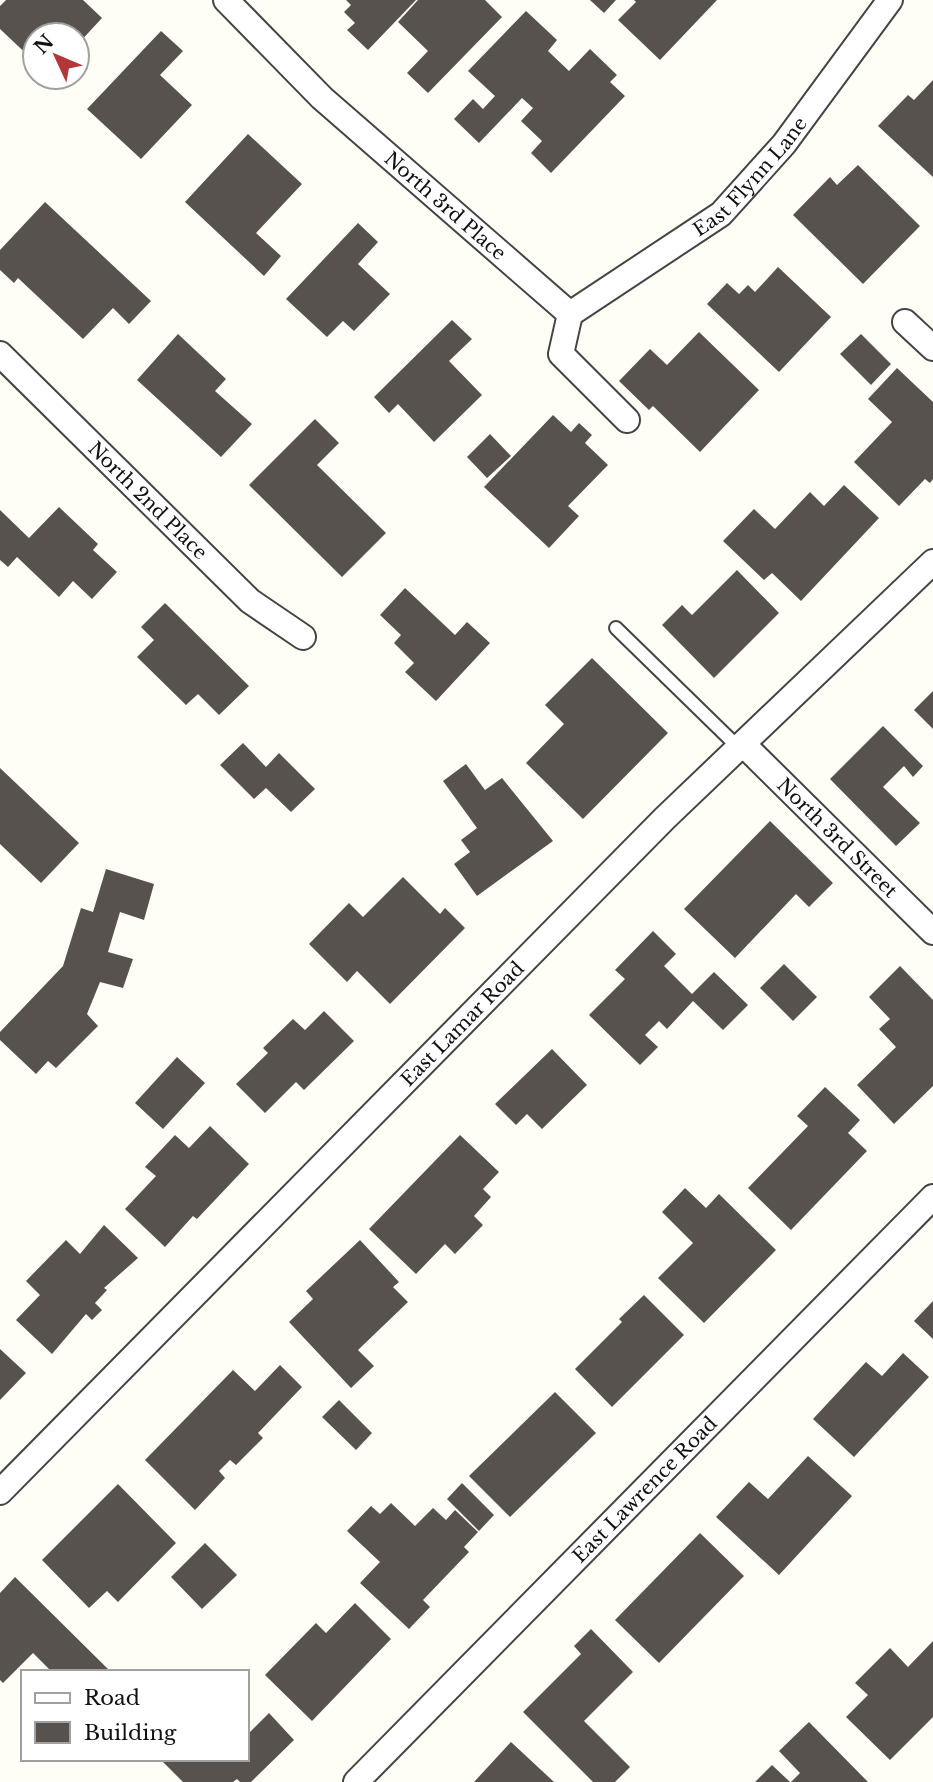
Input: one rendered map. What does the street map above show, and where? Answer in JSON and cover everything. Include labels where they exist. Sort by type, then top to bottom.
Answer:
[{"type":"street","name":"North 3rd Place","points":[[226,0],[322,98],[570,314]]},
{"type":"street","name":"East Flynn Lane","points":[[570,314],[721,214],[784,144],[890,0]]},
{"type":"street","points":[[570,314],[561,354],[627,420]]},
{"type":"street","points":[[905,322],[933,348]]},
{"type":"street","name":"North 2nd Place","points":[[0,354],[250,601],[303,637]]},
{"type":"street","name":"East Lamar Road","points":[[0,1492],[665,818],[933,562]]},
{"type":"street","name":"North 3rd Street","points":[[741,746],[933,932]]},
{"type":"street","name":"East Lawrence Road","points":[[356,1782],[933,1197]]},
{"type":"lane","points":[[616,628],[741,746]]},
{"type":"building","points":[[6,0],[83,0],[102,18],[91,30],[91,21],[21,21],[21,49],[0,29],[0,6]]},
{"type":"building","points":[[346,0],[416,0],[368,50],[347,30],[355,23],[344,12],[351,5]]},
{"type":"building","points":[[418,0],[485,0],[502,17],[428,93],[407,73],[428,51],[398,22]]},
{"type":"building","points":[[590,0],[616,0],[604,13]]},
{"type":"building","points":[[634,0],[717,0],[660,60],[618,20],[636,2]]},
{"type":"building","points":[[526,11],[557,40],[548,51],[569,71],[590,49],[617,75],[610,82],[625,96],[551,173],[531,153],[542,141],[521,121],[533,108],[522,98],[479,143],[454,119],[473,99],[483,109],[495,96],[468,71]]},
{"type":"building","points":[[161,31],[183,51],[160,75],[192,105],[141,159],[87,109]]},
{"type":"building","points":[[933,80],[933,177],[878,126],[908,95],[914,100]]},
{"type":"building","points":[[248,134],[302,184],[256,233],[281,256],[264,276],[185,202]]},
{"type":"building","points":[[858,165],[920,226],[863,284],[793,215],[830,177],[837,185]]},
{"type":"building","points":[[45,202],[151,301],[129,324],[113,308],[83,339],[18,278],[14,283],[0,270],[0,250]]},
{"type":"building","points":[[358,223],[378,242],[358,264],[390,294],[354,331],[343,321],[327,337],[286,299]]},
{"type":"building","points":[[778,267],[831,317],[779,372],[707,304],[727,283],[739,294],[748,285],[755,292]]},
{"type":"building","points":[[452,320],[472,339],[449,361],[482,395],[434,442],[398,404],[389,413],[374,397]]},
{"type":"building","points":[[699,332],[759,390],[700,452],[653,406],[649,410],[619,381],[650,349],[667,365]]},
{"type":"building","points":[[178,334],[226,379],[215,391],[252,424],[221,457],[137,380]]},
{"type":"building","points":[[861,334],[891,364],[871,385],[840,354]]},
{"type":"building","points":[[897,368],[933,402],[933,479],[930,483],[925,479],[899,506],[854,462],[892,422],[868,399]]},
{"type":"building","points":[[553,415],[571,432],[579,423],[592,435],[585,443],[608,465],[568,506],[579,516],[549,548],[484,487]]},
{"type":"building","points":[[315,419],[339,443],[317,465],[386,533],[342,577],[249,485]]},
{"type":"building","points":[[490,434],[511,456],[487,478],[467,457]]},
{"type":"building","points":[[844,485],[879,518],[801,601],[772,573],[764,580],[723,541],[754,509],[775,529],[810,492],[824,506]]},
{"type":"building","points":[[59,507],[98,544],[93,550],[117,572],[92,599],[73,581],[59,597],[17,557],[8,567],[0,560],[0,510],[29,538]]},
{"type":"building","points":[[737,570],[779,613],[714,678],[662,625],[682,605],[692,615]]},
{"type":"building","points":[[405,588],[455,635],[467,622],[490,643],[436,701],[405,672],[414,663],[394,643],[401,635],[380,615]]},
{"type":"building","points":[[165,603],[249,686],[219,715],[198,694],[186,705],[137,657],[154,640],[141,627]]},
{"type":"building","points":[[592,658],[668,733],[583,819],[526,763],[564,724],[545,705]]},
{"type":"building","points":[[933,691],[933,729],[914,710]]},
{"type":"building","points":[[883,726],[923,766],[913,777],[904,766],[883,787],[920,823],[896,846],[830,779]]},
{"type":"building","points":[[243,743],[266,767],[279,753],[315,789],[291,812],[266,788],[254,799],[220,765]]},
{"type":"building","points":[[466,764],[485,790],[502,778],[553,841],[477,896],[454,864],[470,852],[461,840],[477,828],[443,781]]},
{"type":"building","points":[[0,768],[79,843],[41,883],[0,844]]},
{"type":"building","points":[[770,821],[833,883],[809,907],[796,894],[735,958],[684,909]]},
{"type":"building","points":[[106,869],[154,884],[144,920],[120,912],[108,952],[133,959],[123,988],[100,982],[87,1014],[98,1026],[56,1068],[48,1061],[36,1074],[0,1040],[0,1032],[63,966],[81,908],[93,912]]},
{"type":"building","points":[[403,877],[440,914],[445,908],[465,928],[390,1004],[357,971],[347,982],[309,944],[349,903],[363,917]]},
{"type":"building","points":[[653,931],[676,954],[664,966],[692,994],[714,972],[748,1005],[723,1030],[693,1001],[667,1029],[659,1021],[645,1035],[658,1047],[640,1065],[589,1015],[625,979],[615,970]]},
{"type":"building","points":[[784,964],[817,997],[793,1021],[760,988]]},
{"type":"building","points":[[900,966],[933,1000],[933,1086],[894,1124],[857,1085],[896,1047],[879,1029],[890,1019],[869,997]]},
{"type":"building","points":[[324,1011],[354,1041],[304,1090],[296,1082],[265,1113],[236,1084],[268,1053],[263,1048],[293,1019],[305,1030]]},
{"type":"building","points":[[552,1049],[587,1085],[542,1129],[527,1114],[516,1125],[495,1104]]},
{"type":"building","points":[[177,1057],[205,1083],[163,1129],[135,1103]]},
{"type":"building","points":[[825,1087],[860,1120],[848,1133],[867,1151],[791,1230],[748,1188],[808,1126],[797,1116]]},
{"type":"building","points":[[210,1126],[249,1164],[197,1219],[193,1216],[165,1247],[125,1209],[156,1176],[145,1167],[175,1135],[189,1148]]},
{"type":"building","points":[[460,1135],[499,1172],[483,1189],[491,1197],[474,1216],[483,1225],[455,1254],[445,1244],[416,1274],[369,1229]]},
{"type":"building","points":[[685,1188],[706,1208],[719,1194],[776,1250],[704,1323],[658,1278],[693,1243],[662,1212]]},
{"type":"building","points":[[104,1225],[138,1258],[104,1288],[107,1290],[95,1303],[102,1310],[92,1320],[86,1314],[52,1354],[16,1320],[40,1295],[26,1281],[66,1240],[80,1254]]},
{"type":"building","points":[[360,1240],[399,1282],[393,1287],[408,1302],[358,1350],[374,1366],[351,1388],[289,1322],[313,1299],[306,1291]]},
{"type":"building","points":[[644,1295],[684,1335],[612,1407],[575,1369],[622,1322],[619,1319]]},
{"type":"building","points":[[933,1301],[933,1339],[914,1321]]},
{"type":"building","points":[[0,1349],[26,1373],[0,1400]]},
{"type":"building","points":[[903,1353],[929,1377],[854,1457],[813,1419],[866,1362],[882,1376]]},
{"type":"building","points":[[280,1365],[302,1387],[258,1433],[263,1438],[236,1465],[230,1460],[219,1471],[225,1478],[195,1510],[145,1460],[233,1370],[255,1391]]},
{"type":"building","points":[[555,1392],[596,1433],[510,1517],[469,1476]]},
{"type":"building","points":[[339,1400],[372,1433],[356,1450],[322,1417]]},
{"type":"building","points":[[808,1456],[852,1496],[779,1575],[716,1517],[749,1482],[768,1499]]},
{"type":"building","points":[[462,1483],[494,1515],[479,1531],[447,1499]]},
{"type":"building","points":[[118,1484],[176,1543],[118,1602],[107,1591],[89,1608],[42,1560]]},
{"type":"building","points":[[391,1503],[415,1526],[433,1508],[446,1520],[455,1510],[478,1532],[464,1547],[469,1552],[423,1600],[430,1607],[409,1629],[360,1583],[380,1562],[347,1531],[371,1506],[380,1514]]},
{"type":"building","points":[[700,1533],[744,1576],[659,1663],[615,1620]]},
{"type":"building","points":[[205,1543],[237,1575],[202,1609],[171,1577]]},
{"type":"building","points":[[15,1577],[109,1670],[50,1670],[33,1653],[3,1683],[0,1680],[0,1593]]},
{"type":"building","points":[[355,1603],[391,1639],[312,1721],[265,1675],[316,1623],[326,1633]]},
{"type":"building","points":[[591,1629],[633,1672],[584,1721],[630,1767],[615,1782],[593,1782],[523,1712],[581,1654],[574,1646]]},
{"type":"building","points":[[933,1641],[933,1717],[890,1760],[846,1717],[868,1695],[855,1683],[890,1648],[908,1667]]},
{"type":"building","points":[[269,1713],[294,1740],[251,1782],[240,1782],[237,1779],[233,1782],[183,1782],[163,1762],[248,1761],[248,1734]]},
{"type":"building","points":[[809,1722],[868,1782],[791,1782],[800,1773],[779,1751]]},
{"type":"building","points":[[511,1742],[554,1782],[474,1782]]},
{"type":"building","points":[[772,1765],[790,1782],[755,1782]]}]
